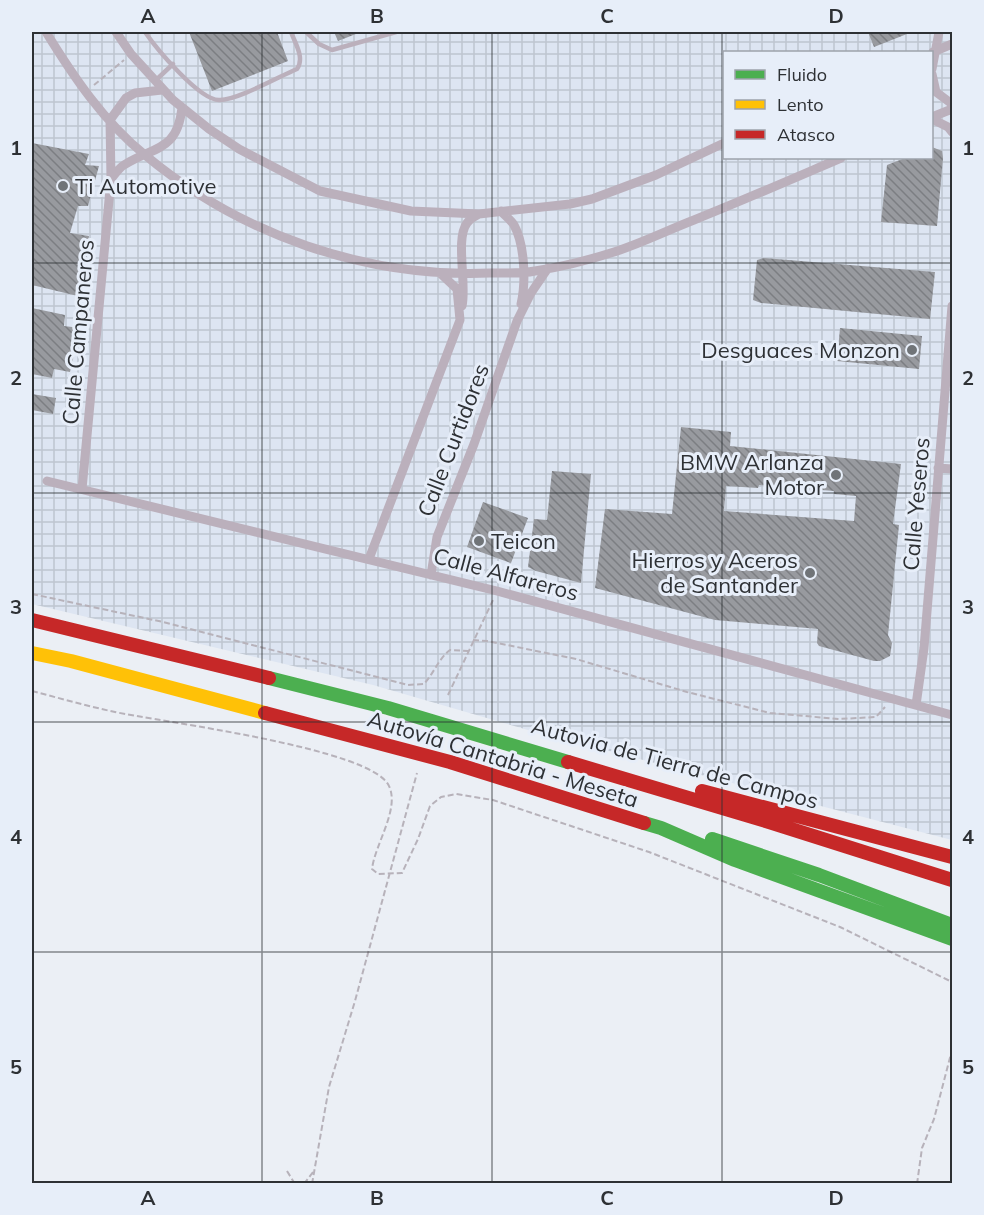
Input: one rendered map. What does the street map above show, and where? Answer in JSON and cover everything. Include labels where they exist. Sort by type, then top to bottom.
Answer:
[{"type":"highway","name":"Autovía Cantabria - Meseta","points":[[32,620],[388,708],[769,822],[952,880]]},
{"type":"highway","name":"Autovía Cantabria - Meseta","points":[[32,653],[71,661],[450,762],[661,828],[735,860],[952,939]]},
{"type":"highway","name":"Autovia de Tierra de Campos","points":[[388,708],[952,857]]},
{"type":"highway","points":[[661,828],[709,838],[819,875],[952,925]]},
{"type":"street","points":[[46,32],[86,92],[145,156],[217,207],[301,245],[385,267],[464,274],[524,272],[548,268],[615,252],[839,159]]},
{"type":"street","points":[[116,32],[131,54],[162,90],[182,108],[239,149],[320,190],[411,211],[479,214],[570,204],[592,199],[656,175],[723,143]]},
{"type":"street","points":[[934,52],[939,32]]},
{"type":"street","points":[[934,52],[952,44]]},
{"type":"street","points":[[933,78],[936,92],[952,104]]},
{"type":"street","points":[[110,120],[126,98],[135,93],[162,90]]},
{"type":"street","points":[[111,179],[123,165],[161,147],[176,134],[182,108]]},
{"type":"street","points":[[933,118],[952,109]]},
{"type":"street","points":[[933,119],[952,132]]},
{"type":"street","name":"Calle Campaneros","points":[[82,489],[111,179],[110,120]]},
{"type":"street","name":"Calle Curtidores","points":[[431,575],[437,537],[474,444],[517,321],[524,291],[520,243],[514,225],[501,212]]},
{"type":"street","name":"Calle Curtidores","points":[[369,560],[460,320],[464,295],[462,233],[468,222],[479,214]]},
{"type":"street","name":"Calle Curtidores","points":[[517,321],[531,293],[548,268]]},
{"type":"street","name":"Calle Curtidores","points":[[440,273],[457,289],[460,320]]},
{"type":"street","name":"Calle Yeseros","points":[[916,705],[924,648],[952,308]]},
{"type":"street","points":[[938,468],[952,469]]},
{"type":"street","name":"Calle Alfareros","points":[[47,481],[497,591],[952,715]]},
{"type":"lane","points":[[145,32],[173,64],[206,96],[220,101],[232,98],[297,69],[301,58],[291,32]]},
{"type":"lane","points":[[306,32],[319,44],[332,50],[396,32]]},
{"type":"lane","points":[[155,81],[173,64]]},
{"type":"path","points":[[86,92],[131,54]]},
{"type":"path","points":[[448,695],[497,591]]},
{"type":"path","points":[[32,594],[163,622],[408,685],[424,684],[450,650],[468,651]]},
{"type":"path","points":[[473,640],[576,659],[687,692],[770,713],[839,719],[876,717],[893,699]]},
{"type":"path","points":[[32,691],[116,712],[228,731],[321,752],[377,772],[389,785],[392,797],[390,813],[374,856],[372,869],[378,874],[402,873],[430,807],[441,796],[456,794],[493,800],[670,860],[840,927],[952,982]]},
{"type":"path","points":[[312,1184],[329,1087],[355,1001],[417,772]]},
{"type":"path","points":[[917,1184],[922,1148],[934,1119],[952,1050]]},
{"type":"path","points":[[304,1184],[315,1170]]},
{"type":"path","points":[[287,1172],[294,1183]]},
{"type":"shaded area","points":[[32,32],[952,32],[952,840],[535,732],[373,685],[32,604]]},
{"type":"building","points":[[189,32],[277,32],[288,61],[212,91]]},
{"type":"building","points":[[334,32],[361,32],[338,41]]},
{"type":"building","points":[[868,32],[912,32],[874,47]]},
{"type":"building","points":[[32,143],[89,154],[85,165],[99,166],[88,206],[78,206],[70,233],[89,236],[82,297],[32,285]]},
{"type":"building","points":[[933,147],[942,151],[937,226],[881,222],[887,165],[902,159],[933,159]]},
{"type":"building","points":[[764,258],[935,272],[930,319],[761,303],[753,300],[757,260]]},
{"type":"building","points":[[32,308],[65,315],[64,326],[80,328],[70,372],[54,369],[52,378],[32,374]]},
{"type":"building","points":[[840,328],[922,336],[919,369],[837,361]]},
{"type":"building","points":[[32,394],[56,398],[53,414],[32,410]]},
{"type":"building","points":[[681,427],[731,432],[730,446],[901,464],[893,524],[899,525],[888,635],[892,643],[890,656],[874,661],[819,646],[817,643],[818,629],[715,620],[595,588],[605,509],[672,514]],"holes":[[[759,485],[834,491],[834,494],[856,496],[854,521],[724,511],[726,486],[758,488]]]},
{"type":"building","points":[[552,471],[591,474],[581,583],[528,567],[534,519],[547,520]]},
{"type":"building","points":[[483,502],[528,518],[511,563],[467,547]]},
{"type":"traffic: fast","points":[[269,678],[388,708],[568,762]]},
{"type":"traffic: fast","points":[[644,823],[735,860],[952,939]]},
{"type":"traffic: fast","points":[[712,839],[819,875],[952,925]]},
{"type":"traffic: slow","points":[[32,653],[71,661],[265,713]]},
{"type":"traffic: jam","points":[[32,620],[269,678]]},
{"type":"traffic: jam","points":[[265,713],[450,762],[644,823]]},
{"type":"traffic: jam","points":[[568,762],[952,880]]},
{"type":"traffic: jam","points":[[702,791],[952,857]]},
{"type":"place","name":"Ti Automotive","points":[[63,186]]},
{"type":"place","name":"Desguaces Monzon","points":[[912,350]]},
{"type":"place","name":"BMW Arlanza Motor","points":[[836,475]]},
{"type":"place","name":"Teicon","points":[[479,541]]},
{"type":"place","name":"Hierros y Aceros de Santander","points":[[810,573]]}]
